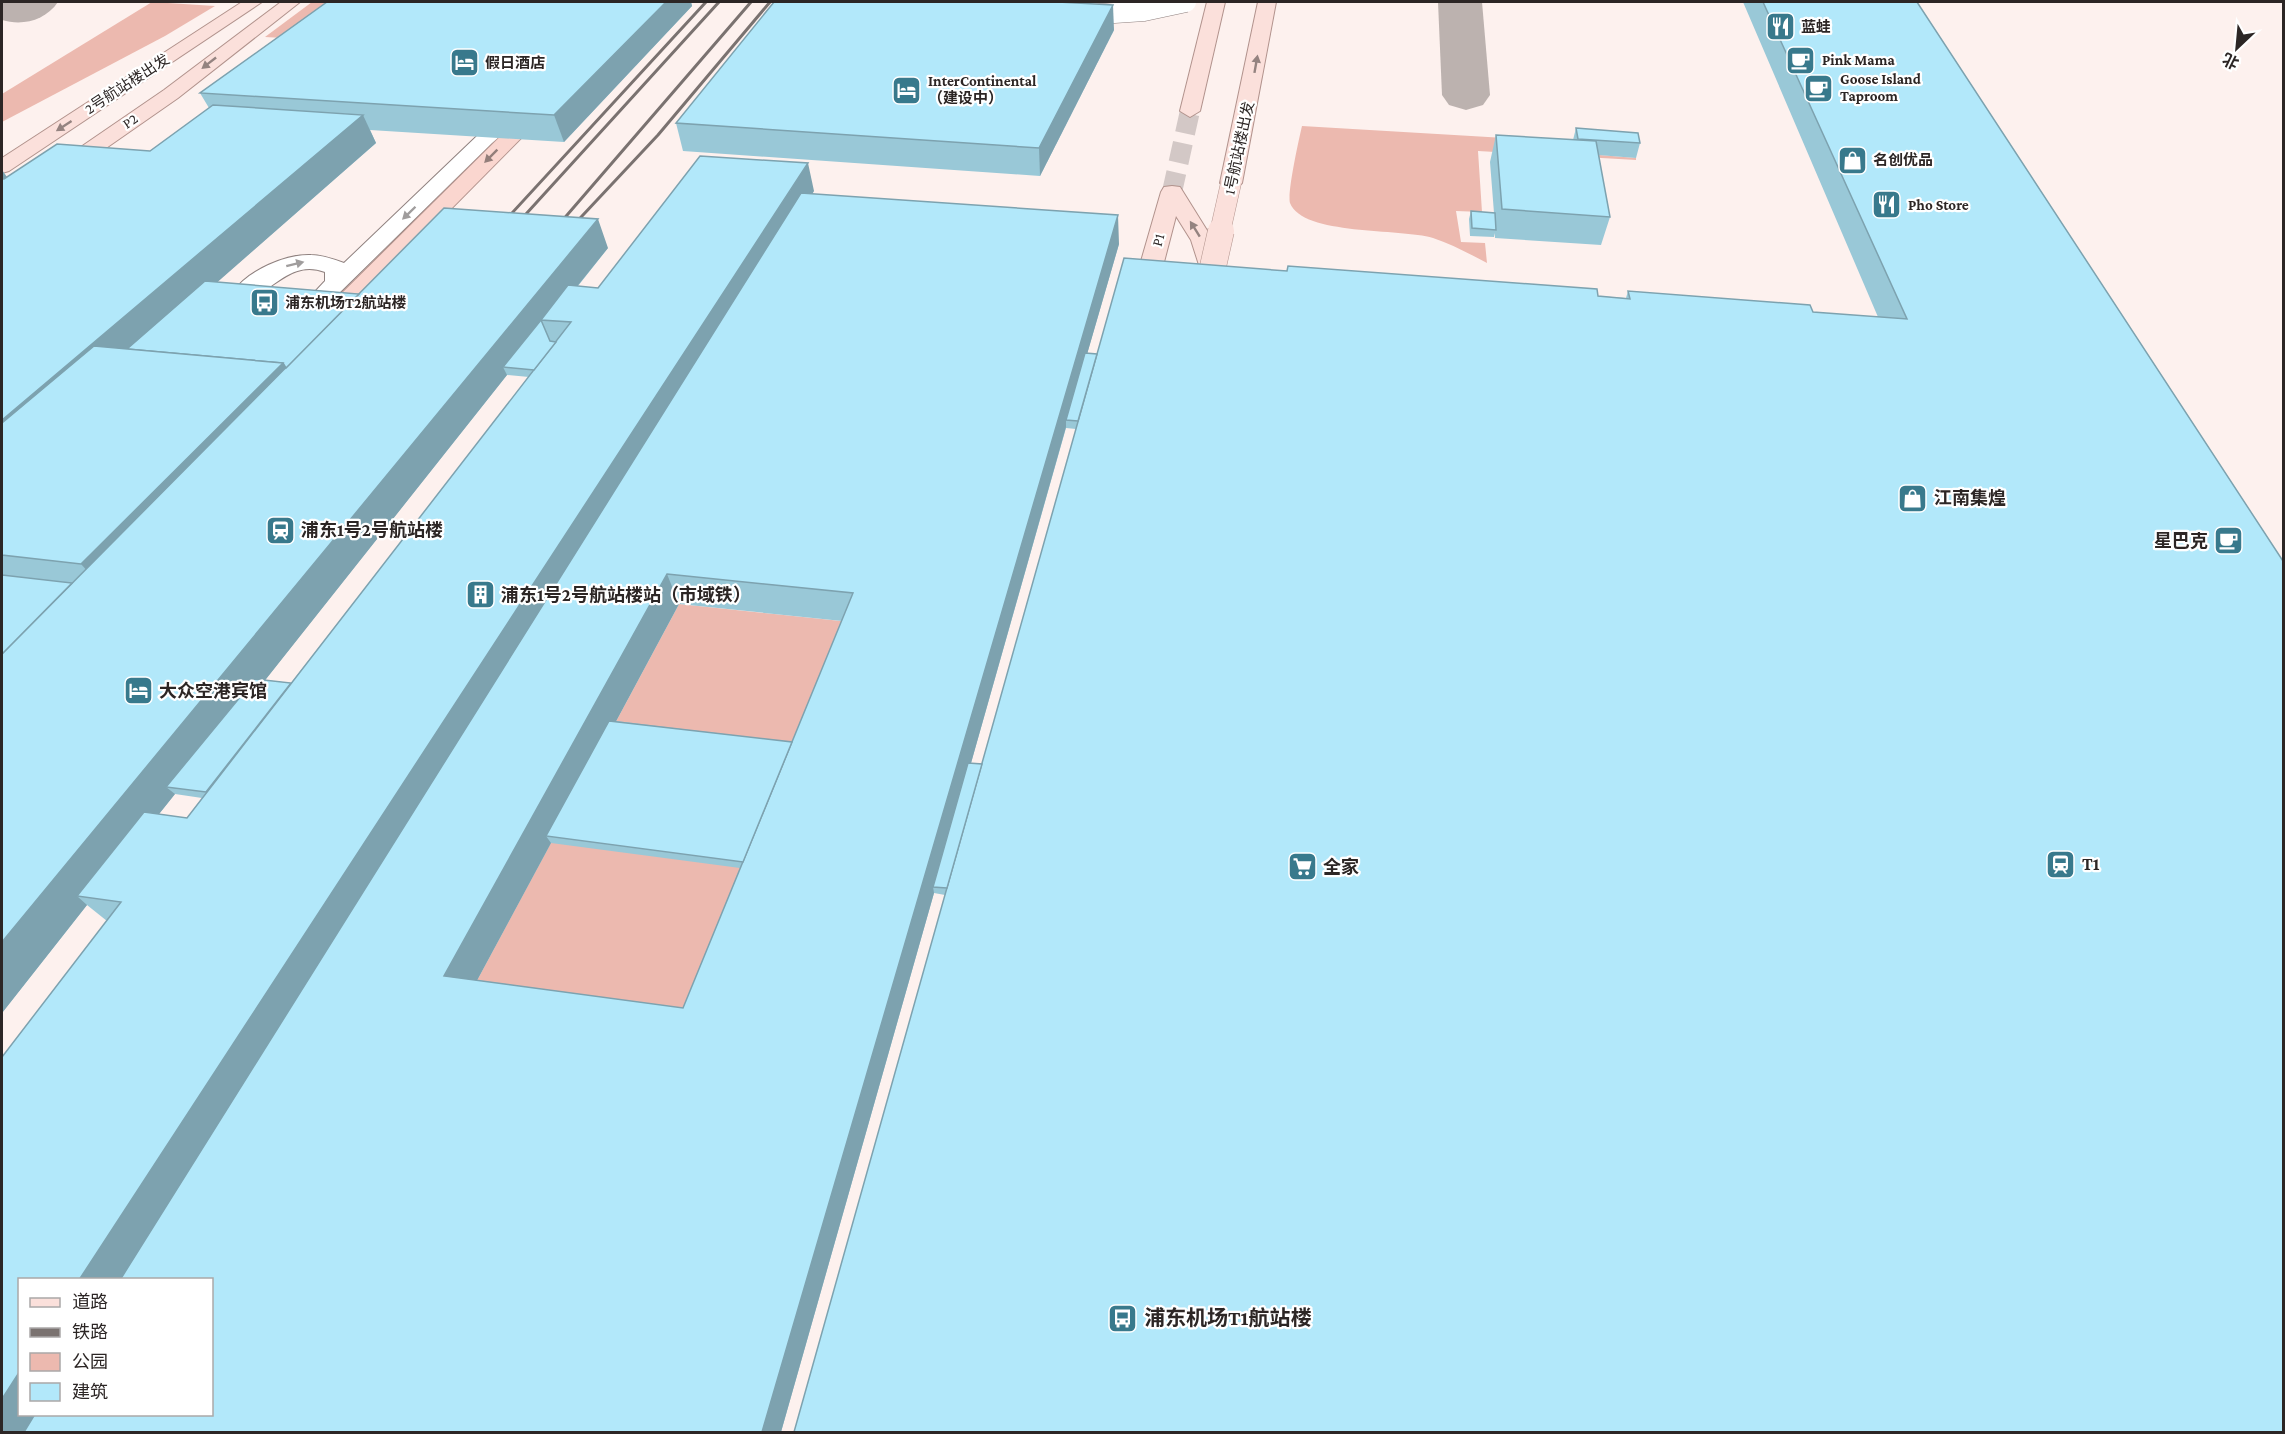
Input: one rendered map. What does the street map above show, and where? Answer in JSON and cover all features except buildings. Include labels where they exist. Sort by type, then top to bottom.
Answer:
[{"type":"highway","points":[[336,293],[550,92]]},
{"type":"main road","name":"2号航站楼出发","points":[[2,167],[253,2]]},
{"type":"main road","name":"P2","points":[[2,210],[171,94],[255,27],[291,2]]},
{"type":"main road","points":[[1190,111],[1216,2]]},
{"type":"main road","name":"1号航站楼出发","points":[[1172,192],[1202,240],[1219,288],[1213,301],[1254,78],[1267,2]]},
{"type":"main road","points":[[1188,10],[1202,59]]},
{"type":"main road","name":"P1","points":[[1145,289],[1172,192]]},
{"type":"street","points":[[1054,10],[1120,14],[1188,10]]},
{"type":"street","points":[[246,291],[275,270],[298,261],[322,262],[336,268],[336,293]]},
{"type":"green space","points":[[152,2],[215,6],[165,36],[2,122],[2,94]]},
{"type":"green space","points":[[312,2],[326,2],[283,38],[265,37]]},
{"type":"green space","points":[[1302,126],[1572,142],[1575,153],[1636,158],[1636,160],[1478,151],[1482,212],[1456,211],[1461,242],[1485,243],[1487,263],[1433,238],[1332,226],[1299,214],[1290,203],[1290,189]]},
{"type":"green space","points":[[679,604],[860,623],[698,1033],[466,1001]]},
{"type":"taxiway","points":[[17,11],[36,2]]},
{"type":"taxiway","points":[[1460,2],[1466,95]]},
{"type":"tunnel","points":[[1172,192],[1190,111]]},
{"type":"railway","points":[[501,225],[706,2]]},
{"type":"railway","points":[[516,225],[719,2]]},
{"type":"railway","points":[[555,229],[751,2]]},
{"type":"railway","points":[[568,231],[658,135],[770,2]]},
{"type":"place","name":"蓝蛙","points":[[1780,27]]},
{"type":"place","name":"Pink Mama","points":[[1801,60]]},
{"type":"place","name":"假日酒店","points":[[464,63]]},
{"type":"place","name":"Goose Island Taproom","points":[[1819,88]]},
{"type":"place","name":"InterContinental （建设中）","points":[[907,90]]},
{"type":"place","name":"名创优品","points":[[1852,160]]},
{"type":"place","name":"Pho Store","points":[[1887,205]]},
{"type":"place","name":"浦东机场T2航站楼","points":[[264,303]]},
{"type":"place","name":"江南集煌","points":[[1913,498]]},
{"type":"place","name":"浦东1号2号航站楼","points":[[280,530]]},
{"type":"place","name":"星巴克","points":[[2229,541]]},
{"type":"place","name":"浦东1号2号航站楼站（市域铁）","points":[[480,595]]},
{"type":"place","name":"大众空港宾馆","points":[[138,691]]},
{"type":"place","name":"T1","points":[[2061,864]]},
{"type":"place","name":"全家","points":[[1302,867]]},
{"type":"place","name":"浦东机场T1航站楼","points":[[1123,1318]]}]
